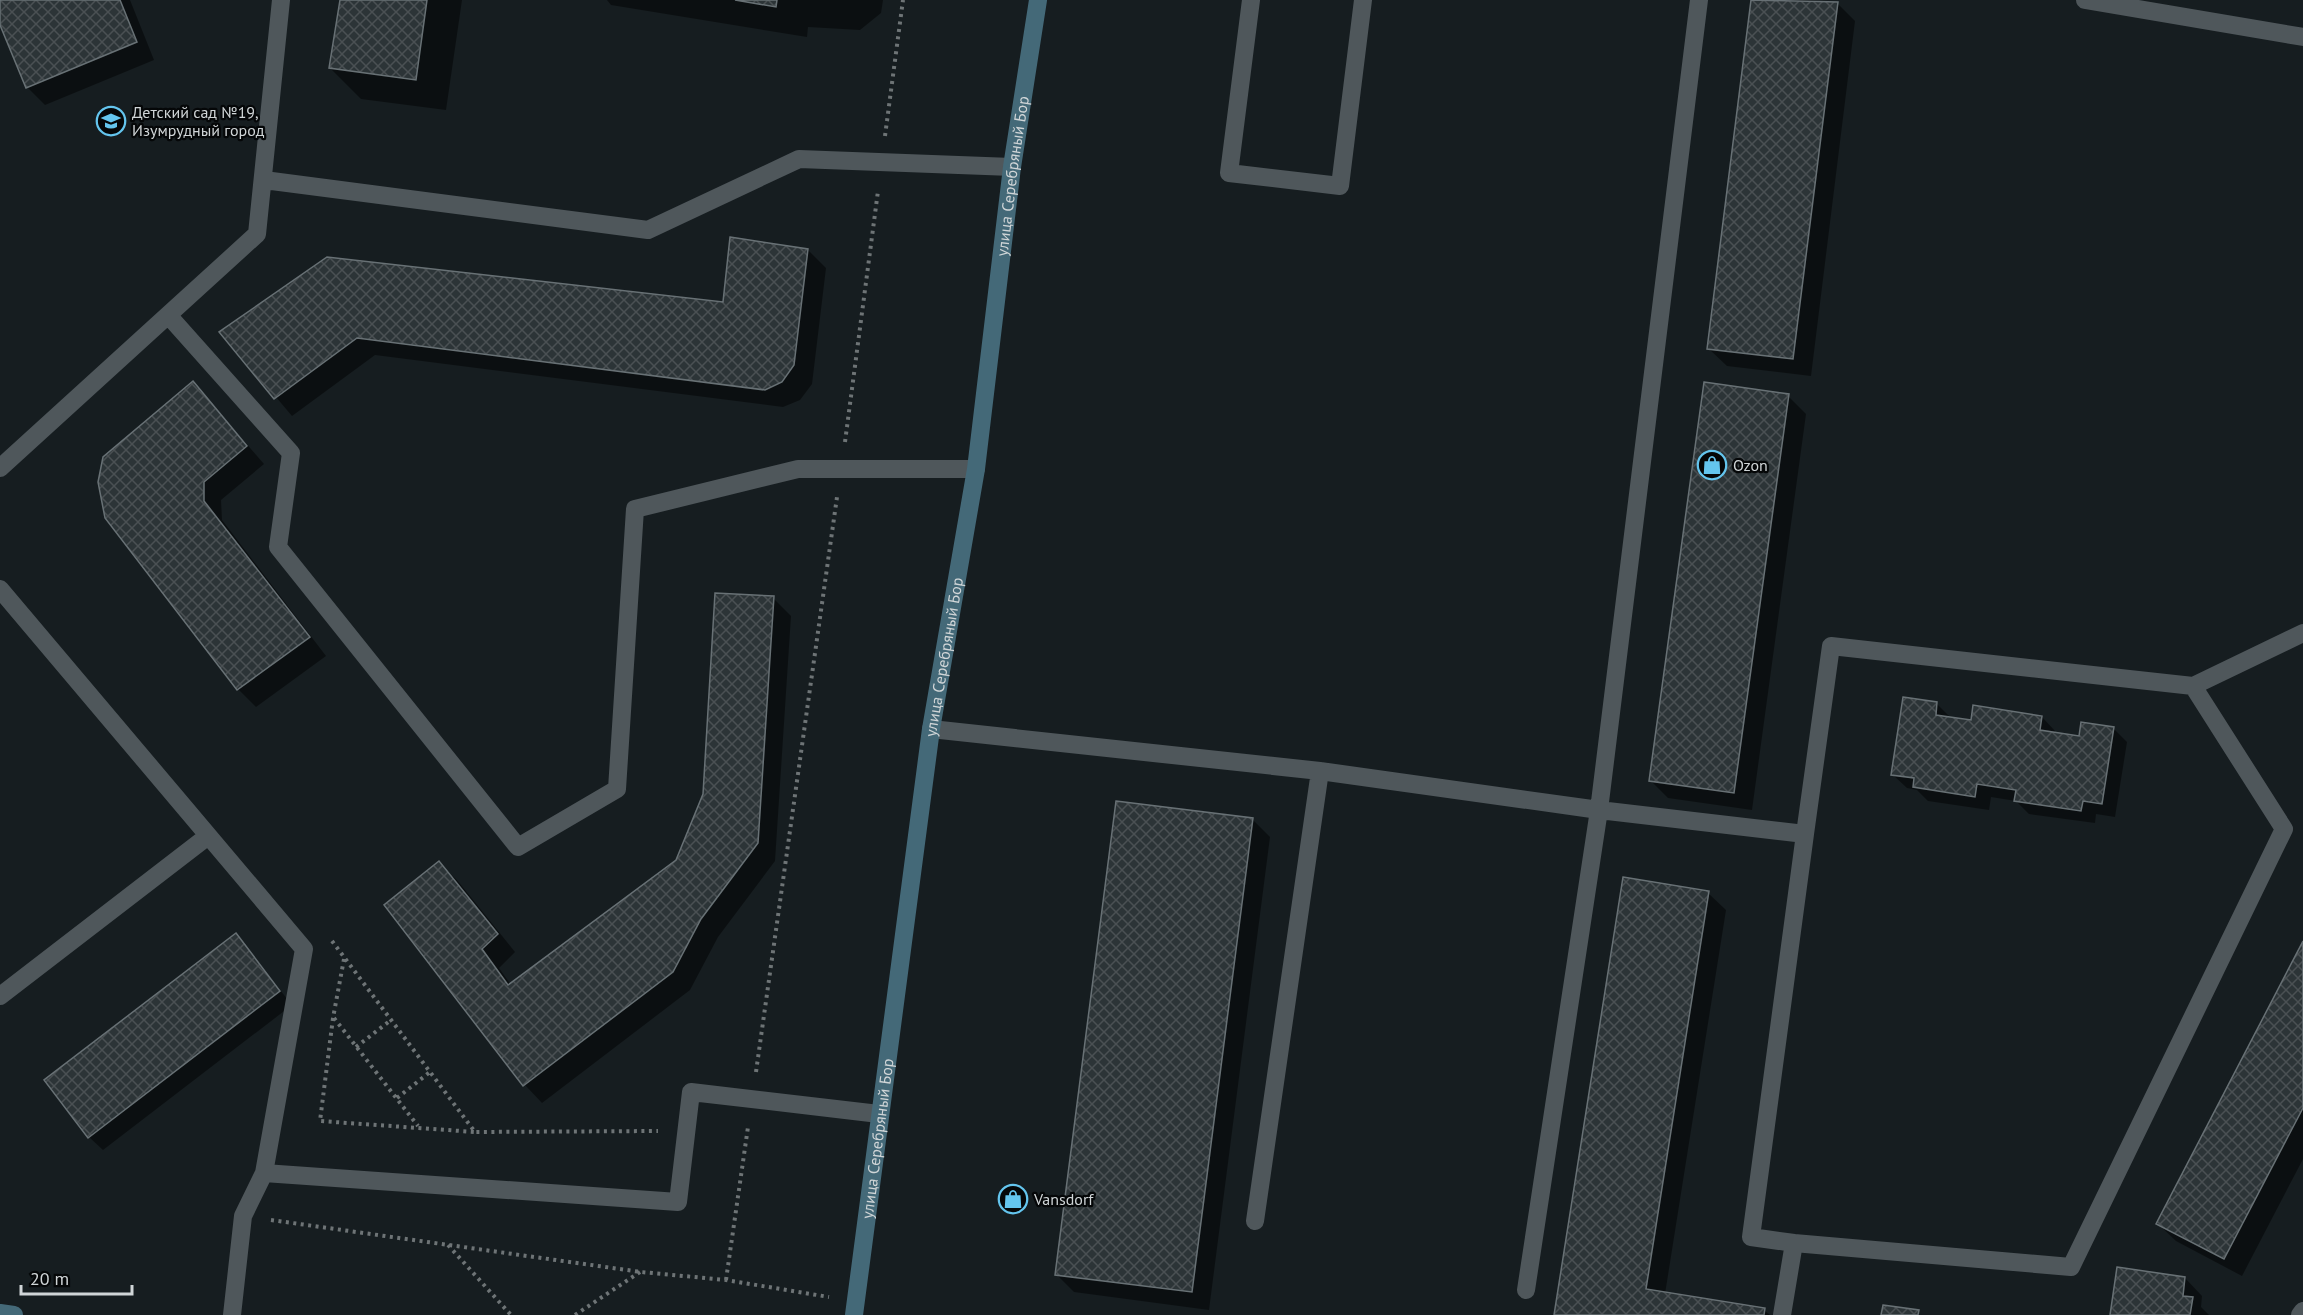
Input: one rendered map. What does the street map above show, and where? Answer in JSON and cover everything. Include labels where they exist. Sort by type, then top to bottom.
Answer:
[{"type":"street","points":[[0,468],[257,234],[281,0]]},
{"type":"street","name":"улица Серебряный Бор","points":[[855,1308],[931,729],[976,470],[1012,167],[1038,0]]},
{"type":"street","points":[[1251,0],[1229,173],[1340,186],[1363,0]]},
{"type":"street","points":[[1526,1290],[1599,810],[1699,0]]},
{"type":"street","points":[[2085,0],[2303,37]]},
{"type":"street","points":[[264,180],[648,230],[799,159],[1012,167]]},
{"type":"street","points":[[168,315],[291,453],[278,547],[518,848],[616,789],[635,509],[798,469],[976,470]]},
{"type":"street","points":[[0,589],[304,949],[264,1173],[243,1216],[232,1315]]},
{"type":"street","points":[[2193,686],[2284,829],[2071,1267],[1794,1243],[1751,1237],[1831,646],[2193,686],[2303,633]]},
{"type":"street","points":[[931,729],[1320,771],[1599,810],[1805,834]]},
{"type":"street","points":[[1255,1221],[1320,771]]},
{"type":"street","points":[[0,996],[208,836]]},
{"type":"street","points":[[264,1173],[678,1202],[691,1092],[879,1114]]},
{"type":"street","points":[[1782,1315],[1794,1243]]},
{"type":"street","points":[[2300,1315],[2303,1311]]},
{"type":"street","points":[[0,1313],[14,1315]]},
{"type":"path","points":[[726,1280],[841,469],[903,0]]},
{"type":"path","points":[[304,949],[324,930],[476,1132]]},
{"type":"path","points":[[345,958],[333,1018],[320,1121],[418,1126],[476,1132],[686,1131]]},
{"type":"path","points":[[333,1018],[418,1126]]},
{"type":"path","points":[[356,1047],[391,1020]]},
{"type":"path","points":[[397,1098],[430,1072]]},
{"type":"path","points":[[243,1216],[641,1272],[726,1280],[855,1308]]},
{"type":"path","points":[[447,1245],[511,1315]]},
{"type":"path","points":[[576,1315],[641,1272]]},
{"type":"building","points":[[0,0],[120,0],[137,42],[26,88],[0,25]]},
{"type":"building","points":[[340,0],[427,0],[416,80],[329,68]]},
{"type":"building","points":[[735,0],[777,0],[776,7]]},
{"type":"building","points":[[1751,0],[1838,2],[1793,359],[1707,349]]},
{"type":"building","points":[[730,237],[808,249],[794,365],[782,382],[765,390],[357,338],[274,399],[219,332],[327,257],[723,302]]},
{"type":"building","points":[[193,381],[247,446],[204,482],[204,501],[310,637],[237,690],[105,518],[98,482],[103,457]]},
{"type":"building","points":[[1704,382],[1789,394],[1734,793],[1649,781]]},
{"type":"building","points":[[715,593],[774,596],[758,843],[701,919],[673,972],[523,1086],[384,905],[439,861],[498,934],[482,949],[508,985],[676,860],[703,794]]},
{"type":"building","points":[[1903,697],[1937,702],[1936,715],[1971,720],[1973,705],[2042,716],[2040,730],[2079,736],[2081,722],[2114,727],[2102,804],[2083,801],[2081,811],[2014,801],[2016,790],[1977,784],[1975,797],[1913,787],[1914,778],[1891,775]]},
{"type":"building","points":[[1116,801],[1253,818],[1192,1292],[1055,1275]]},
{"type":"building","points":[[1623,877],[1709,891],[1646,1289],[1765,1308],[1764,1315],[1554,1315]]},
{"type":"building","points":[[236,933],[280,991],[88,1138],[44,1080]]},
{"type":"building","points":[[2303,941],[2303,1108],[2224,1259],[2156,1224]]},
{"type":"building","points":[[2117,1267],[2185,1277],[2183,1296],[2193,1297],[2190,1315],[2110,1315]]},
{"type":"building","points":[[1883,1305],[1919,1310],[1918,1315],[1881,1315]]},
{"type":"place","name":"Детский сад №19, Изумрудный город","points":[[111,121]]},
{"type":"place","name":"Ozon","points":[[1712,465]]},
{"type":"place","name":"Vansdorf","points":[[1013,1199]]}]
